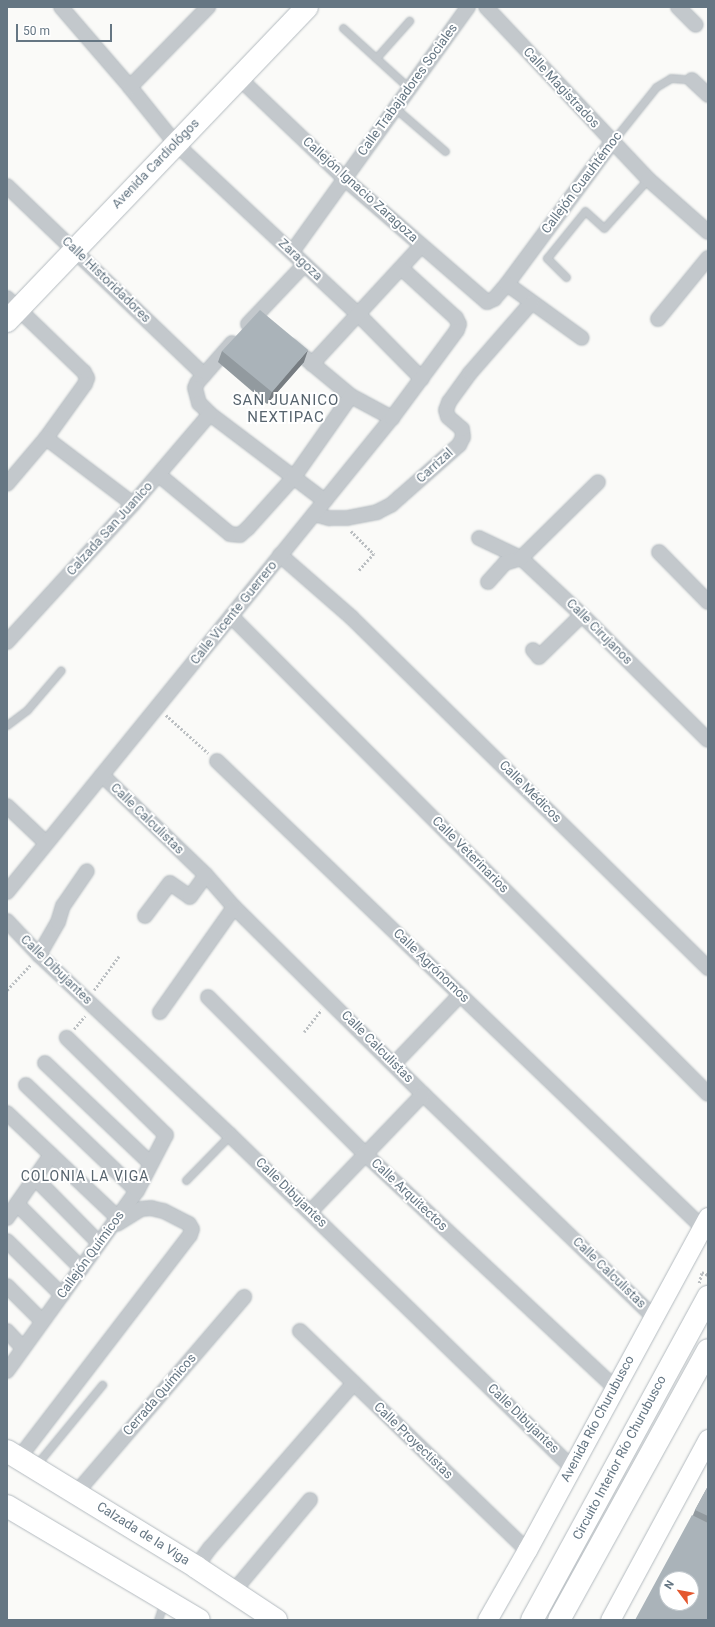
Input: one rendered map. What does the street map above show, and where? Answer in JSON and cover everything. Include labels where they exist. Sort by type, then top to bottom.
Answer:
[{"type":"main road","name":"Avenida Cardiológos","points":[[11,309],[74,250],[307,7]]},
{"type":"main road","name":"Avenida Río Churubusco","points":[[487,1620],[572,1468],[705,1222]]},
{"type":"main road","name":"Circuito Interior Río Churubusco","points":[[536,1614],[708,1297]]},
{"type":"main road","name":"Circuito Interior Río Churubusco","points":[[559,1619],[708,1350]]},
{"type":"main road","points":[[610,1620],[708,1438]]},
{"type":"main road","name":"Calzada de la Viga","points":[[20,1458],[196,1567],[276,1620]]},
{"type":"main road","points":[[10,1512],[161,1610],[189,1616]]},
{"type":"street","name":"Zaragoza","points":[[61,7],[130,87],[175,143],[358,314],[422,379]]},
{"type":"street","points":[[130,87],[208,7]]},
{"type":"street","name":"Calle Trabajadores Sociales","points":[[292,252],[468,7]]},
{"type":"street","name":"Calle Magistrados","points":[[486,7],[648,179],[708,232]]},
{"type":"street","points":[[678,7],[696,25]]},
{"type":"street","name":"Callejón Ignacio Zaragoza","points":[[239,78],[345,179],[483,300]]},
{"type":"street","points":[[692,80],[708,95]]},
{"type":"street","name":"Callejón Cuauhtémoc","points":[[483,300],[490,302],[507,284],[612,142]]},
{"type":"street","name":"Calle Historidadores","points":[[7,186],[204,375]]},
{"type":"street","points":[[312,364],[421,246]]},
{"type":"street","points":[[658,319],[708,258]]},
{"type":"street","points":[[304,265],[255,316],[197,383],[195,388],[199,403],[210,414],[325,501]]},
{"type":"street","name":"Calle Vicente Guerrero","points":[[7,892],[158,708],[392,418],[457,330],[459,324],[456,318],[401,268]]},
{"type":"street","points":[[507,284],[531,303],[582,338]]},
{"type":"street","name":"Carrizal","points":[[314,514],[329,518],[347,518],[377,512],[391,505],[459,445],[463,437],[462,429],[448,417],[446,410],[449,402],[470,373],[531,303]]},
{"type":"street","points":[[7,484],[46,438],[85,384],[87,378],[84,372],[11,309]]},
{"type":"street","points":[[255,316],[267,326]]},
{"type":"street","points":[[278,336],[352,396],[392,418]]},
{"type":"street","points":[[159,475],[230,534],[240,535],[294,477],[352,396]]},
{"type":"street","name":"Calzada San Juanico","points":[[7,642],[159,475],[210,414]]},
{"type":"street","points":[[46,438],[133,504]]},
{"type":"street","points":[[488,582],[505,564],[521,558],[598,482]]},
{"type":"street","name":"Calle Cirujanos","points":[[479,538],[521,558],[582,615],[708,740]]},
{"type":"street","points":[[659,552],[708,602]]},
{"type":"street","name":"Calle Médicos","points":[[280,555],[351,617],[708,968]]},
{"type":"street","points":[[533,650],[539,657],[582,615]]},
{"type":"street","name":"Calle Veterinarios","points":[[231,616],[708,1094]]},
{"type":"street","name":"Calle Agrónomos","points":[[218,761],[460,994],[705,1222]]},
{"type":"street","name":"Calle Calculistas","points":[[102,775],[206,875],[234,907],[394,1064],[422,1094],[654,1317]]},
{"type":"street","points":[[7,806],[46,843]]},
{"type":"street","points":[[39,955],[58,922],[63,906],[87,871]]},
{"type":"street","points":[[145,916],[170,883],[190,897],[206,875]]},
{"type":"street","points":[[160,1012],[234,907]]},
{"type":"street","name":"Calle Dibujantes","points":[[7,921],[39,955],[230,1134],[572,1468]]},
{"type":"street","points":[[394,1064],[460,994]]},
{"type":"street","name":"Calle Arquitectos","points":[[208,997],[365,1154],[615,1388]]},
{"type":"street","name":"Callejón Químicos","points":[[7,1371],[137,1191],[166,1135],[67,1038]]},
{"type":"street","points":[[45,1063],[151,1164]]},
{"type":"street","points":[[26,1085],[137,1191]]},
{"type":"street","points":[[310,1212],[422,1094]]},
{"type":"street","points":[[7,1113],[51,1154],[114,1223],[141,1209],[151,1208],[163,1211],[188,1224],[192,1229],[190,1235],[20,1458]]},
{"type":"street","points":[[7,1218],[51,1154]]},
{"type":"street","points":[[35,1178],[100,1243]]},
{"type":"street","points":[[17,1204],[81,1268]]},
{"type":"street","points":[[7,1241],[62,1295]]},
{"type":"street","points":[[7,1286],[42,1321]]},
{"type":"street","name":"Cerrada Químicos","points":[[77,1492],[244,1297]]},
{"type":"street","points":[[7,1331],[23,1348]]},
{"type":"street","name":"Calle Proyectistas","points":[[300,1331],[527,1550]]},
{"type":"street","points":[[196,1567],[210,1548],[354,1383]]},
{"type":"street","points":[[233,1592],[310,1500]]},
{"type":"lane","points":[[376,58],[409,21]]},
{"type":"lane","points":[[343,28],[409,88]]},
{"type":"lane","name":"Callejón Cuauhtémoc","points":[[612,142],[656,87],[671,78],[692,80]]},
{"type":"lane","points":[[395,108],[445,152]]},
{"type":"lane","points":[[566,277],[547,258],[585,211],[604,228],[648,179]]},
{"type":"lane","points":[[7,725],[27,710],[61,670]]},
{"type":"lane","points":[[186,1180],[230,1134]]},
{"type":"lane","points":[[20,1458],[102,1385]]},
{"type":"path","points":[[358,572],[374,554],[348,528],[360,516]]},
{"type":"path","points":[[158,708],[218,761]]},
{"type":"path","points":[[7,990],[39,955]]},
{"type":"path","points":[[95,988],[119,956]]},
{"type":"path","points":[[304,1032],[329,1000]]},
{"type":"path","points":[[702,1272],[708,1276]]},
{"type":"building","points":[[260,310],[308,350],[272,392],[222,351]]},
{"type":"building","points":[[708,1486],[708,1516],[695,1510]]},
{"type":"building","points":[[692,1515],[708,1523],[708,1620],[635,1620],[659,1576],[659,1611],[699,1611],[699,1571],[662,1571]]},
{"type":"district","name":"SAN JUANICO NEXTIPAC","points":[[286,408]]},
{"type":"district","name":"COLONIA LA VIGA","points":[[85,1176]]}]
